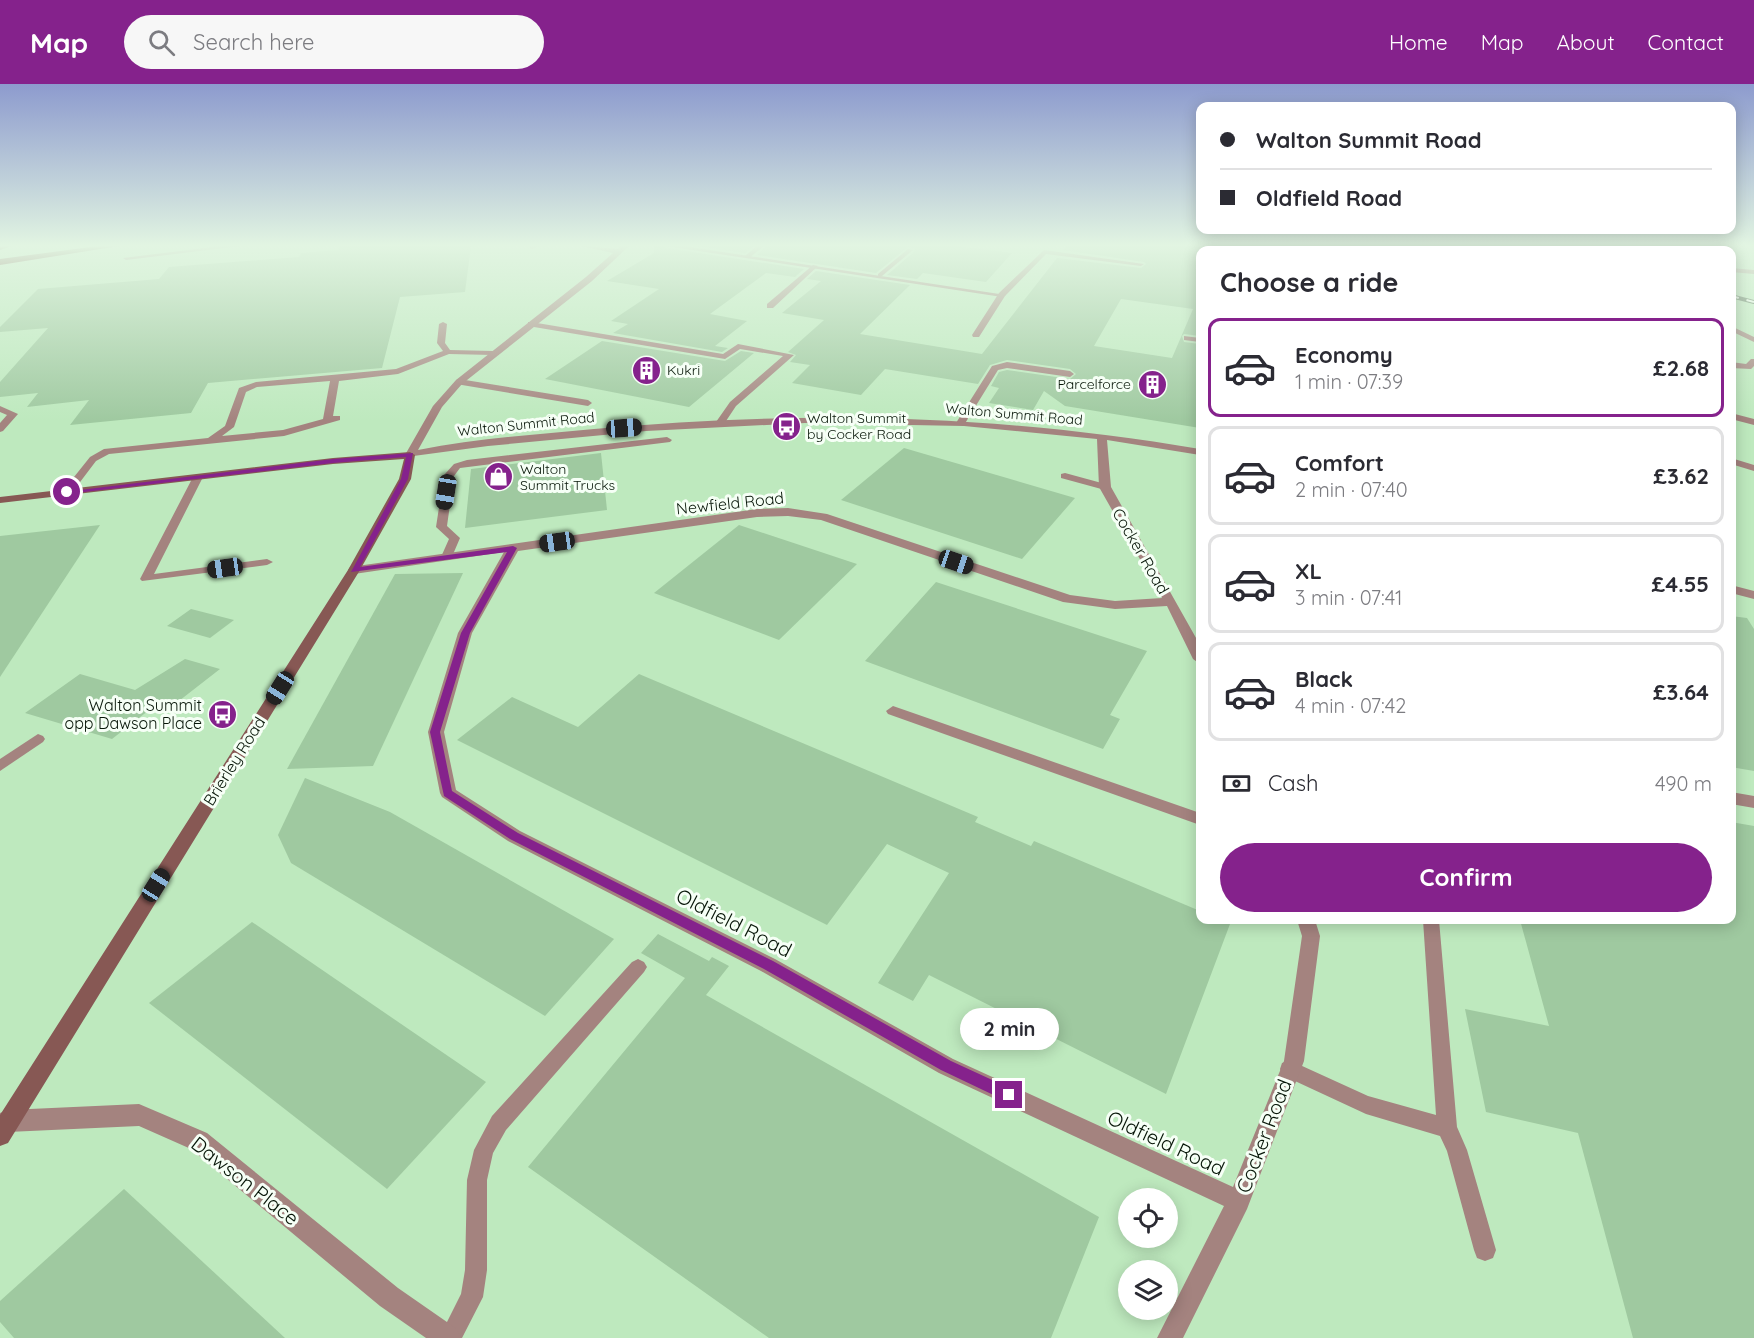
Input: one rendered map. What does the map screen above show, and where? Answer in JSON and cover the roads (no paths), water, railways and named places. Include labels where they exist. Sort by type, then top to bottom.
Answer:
[{"type":"street","name":"Brierley Road","points":[[4,1128],[354,570],[405,479],[410,455],[438,406],[459,382],[556,305]]},
{"type":"street","points":[[1736,417],[1754,422]]},
{"type":"street","name":"Walton Summit Road","points":[[0,500],[410,455],[442,448],[624,428],[721,422],[871,420],[961,423],[1102,438],[1196,451]]},
{"type":"street","name":"Cocker Road","points":[[1102,438],[1105,487],[1171,602],[1196,651]]},
{"type":"street","name":"Newfield Road","points":[[354,570],[757,513],[788,512],[823,517],[1068,599],[1115,605],[1171,602]]},
{"type":"street","name":"Oldfield Road","points":[[513,548],[465,633],[435,732],[448,793],[514,836],[768,965],[946,1066],[1239,1202]]},
{"type":"street","points":[[1736,591],[1754,596]]},
{"type":"street","name":"Cocker Road","points":[[1170,1338],[1239,1202],[1294,1061],[1311,936],[1307,924]]},
{"type":"street","name":"Dawson Place","points":[[4,1128],[139,1114],[199,1141],[389,1297],[449,1338]]},
{"type":"lane","points":[[976,335],[996,305]]},
{"type":"lane","points":[[442,324],[441,343],[448,352]]},
{"type":"lane","points":[[531,324],[725,357],[738,346],[790,356],[733,404],[721,422]]},
{"type":"lane","points":[[1736,331],[1754,340]]},
{"type":"lane","points":[[1187,338],[1196,339]]},
{"type":"lane","points":[[210,440],[229,426],[242,390],[256,385],[398,371],[448,352],[493,353]]},
{"type":"lane","points":[[1736,366],[1748,367],[1754,361]]},
{"type":"lane","points":[[961,423],[996,368],[1007,365],[1070,374]]},
{"type":"lane","points":[[67,492],[93,459],[107,452],[284,433],[332,419],[333,379]]},
{"type":"lane","points":[[459,382],[588,404]]},
{"type":"lane","points":[[0,409],[13,414],[0,429]]},
{"type":"lane","points":[[447,557],[455,538],[441,527],[449,475],[457,466],[667,440]]},
{"type":"lane","points":[[1736,463],[1754,468]]},
{"type":"lane","points":[[1065,476],[1105,487]]},
{"type":"lane","points":[[198,477],[146,579],[267,562]]},
{"type":"lane","points":[[893,711],[1196,818]]},
{"type":"lane","points":[[0,766],[38,739]]},
{"type":"lane","points":[[1736,799],[1754,802]]},
{"type":"lane","points":[[1431,924],[1447,1128],[1457,1150],[1485,1250]]},
{"type":"lane","name":"Dawson Place","points":[[449,1338],[472,1297],[476,1270],[477,1180],[484,1150],[499,1123],[638,968]]},
{"type":"lane","points":[[1289,1069],[1366,1105],[1447,1128]]},
{"type":"place","name":"Kukri","points":[[646,370]]},
{"type":"place","name":"Parcelforce","points":[[1152,384]]},
{"type":"place","name":"Walton Summit by Cocker Road","points":[[786,426]]},
{"type":"place","name":"Walton Summit Trucks","points":[[499,477]]},
{"type":"place","name":"Walton Summit opp Dawson Place","points":[[223,714]]}]
